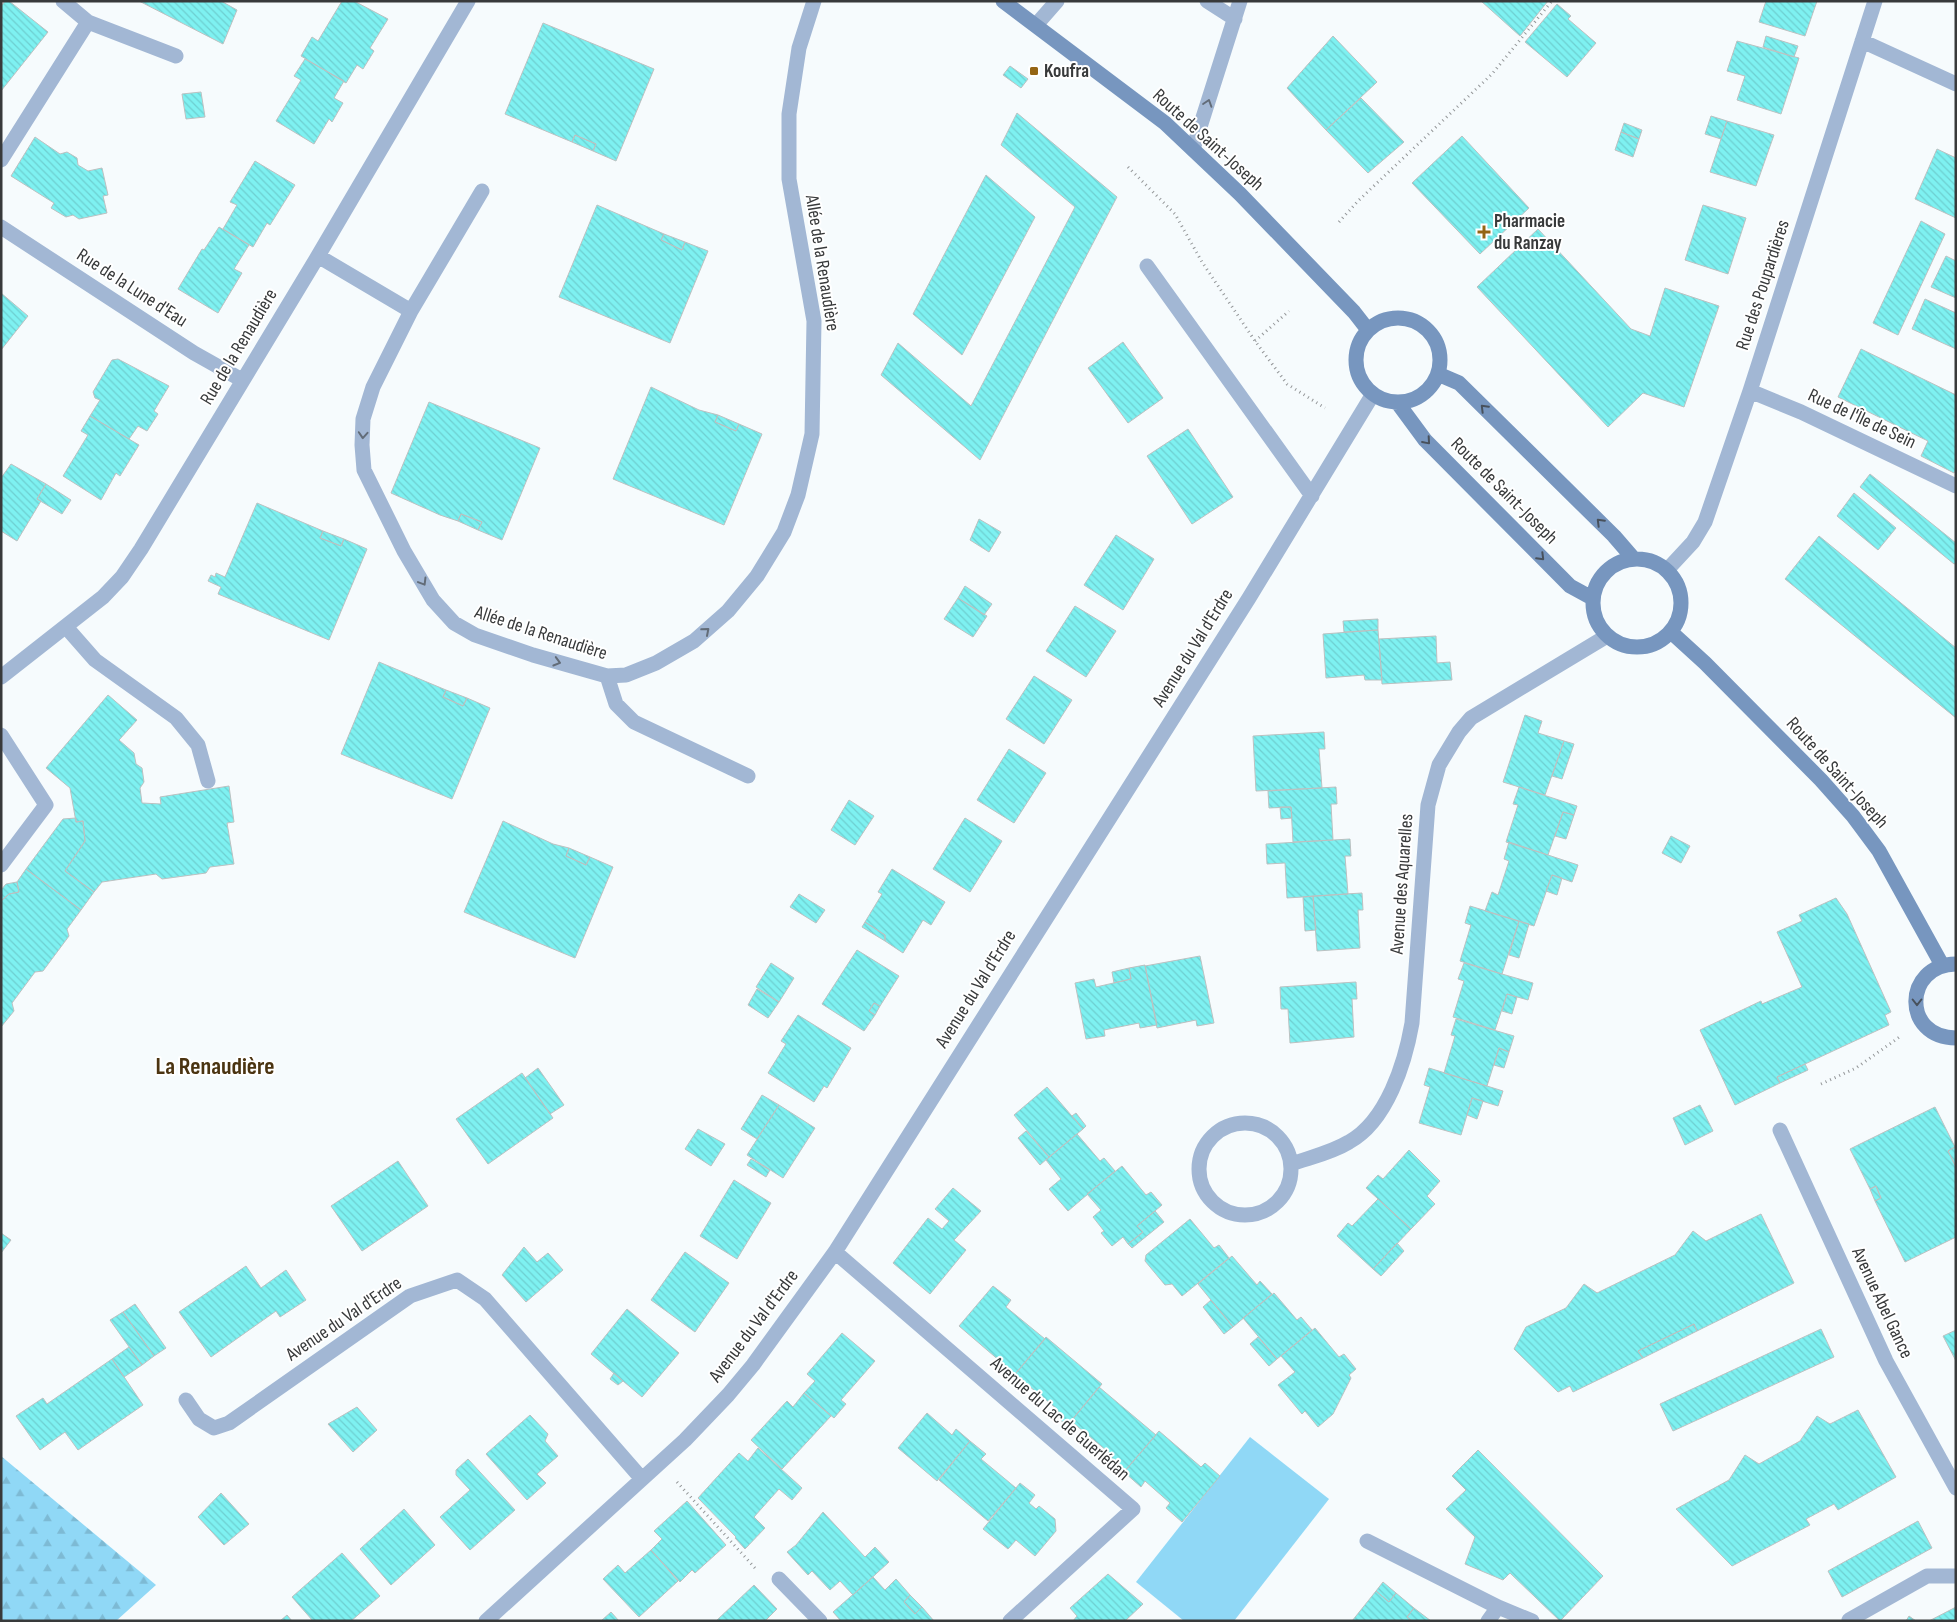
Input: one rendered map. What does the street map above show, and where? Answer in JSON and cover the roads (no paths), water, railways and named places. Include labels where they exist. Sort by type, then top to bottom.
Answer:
[{"type":"street","points":[[63,1],[88,22],[176,56]]},
{"type":"street","name":"Rue de la Renaudière","points":[[1,676],[103,597],[122,577],[141,549],[318,256],[468,1]]},
{"type":"street","name":"Allée de la Renaudière","points":[[482,191],[410,311],[373,387],[364,419],[362,445],[364,470],[404,551],[433,600],[454,623],[475,635],[607,676],[626,675],[656,663],[694,641],[728,611],[757,576],[784,532],[798,496],[812,434],[814,321],[789,179],[790,114],[799,48],[814,1]]},
{"type":"street","name":"Route de Saint-Joseph","points":[[1003,1],[1165,123],[1240,194],[1354,312],[1368,330]]},
{"type":"street","points":[[1036,25],[1057,1]]},
{"type":"street","points":[[1207,1],[1235,19]]},
{"type":"street","points":[[1193,149],[1240,1]]},
{"type":"street","name":"Rue des Poupardières","points":[[1667,570],[1693,542],[1705,522],[1750,391],[1875,1]]},
{"type":"street","points":[[1,160],[88,22]]},
{"type":"street","points":[[1862,41],[1956,84]]},
{"type":"street","name":"Rue de la Lune d'Eau","points":[[1,227],[194,353],[242,380]]},
{"type":"street","points":[[318,256],[410,311]]},
{"type":"street","points":[[1147,266],[1312,496]]},
{"type":"street","points":[[1407,318],[1420,324],[1431,333],[1438,346],[1440,360],[1438,374],[1431,386],[1422,394],[1410,400],[1397,402],[1384,400],[1364,386],[1358,375],[1355,363],[1356,351],[1360,340],[1379,321],[1407,318]]},
{"type":"street","points":[[1438,374],[1459,383],[1614,536],[1633,558]]},
{"type":"street","name":"Rue de l'Île de Sein","points":[[1750,391],[1801,412],[1956,486]]},
{"type":"street","name":"Avenue du Val d'Erdre","points":[[486,1621],[660,1463],[703,1421],[753,1365],[835,1252],[1312,496],[1373,394]]},
{"type":"street","name":"Route de Saint-Joseph","points":[[1397,402],[1425,440],[1570,586],[1592,598]]},
{"type":"street","points":[[1633,558],[1651,560],[1667,570],[1679,589],[1681,611],[1671,632],[1651,645],[1628,647],[1607,636],[1595,620],[1592,598],[1599,579],[1613,565],[1633,558]]},
{"type":"street","points":[[66,627],[95,660],[176,718],[198,744],[208,781]]},
{"type":"street","name":"Route de Saint-Joseph","points":[[1671,632],[1705,663],[1814,773],[1853,816],[1879,851],[1949,964],[1928,973],[1918,986],[1915,1001],[1918,1017],[1928,1029],[1942,1037],[1956,1038]]},
{"type":"street","name":"Avenue des Aquarelles","points":[[1291,1164],[1333,1150],[1351,1141],[1368,1126],[1381,1109],[1400,1069],[1408,1046],[1412,1023],[1428,805],[1439,765],[1448,749],[1471,718],[1607,636]]},
{"type":"street","points":[[607,676],[616,704],[634,722],[748,776]]},
{"type":"street","points":[[1,735],[46,805],[1,865]]},
{"type":"street","points":[[1248,1122],[1264,1126],[1276,1134],[1284,1143],[1289,1153],[1291,1164],[1290,1181],[1284,1194],[1270,1208],[1249,1215],[1237,1214],[1218,1206],[1204,1190],[1199,1172],[1201,1153],[1212,1135],[1237,1123],[1248,1122]]},
{"type":"street","name":"Avenue Abel Gance","points":[[1780,1130],[1886,1361],[1956,1488]]},
{"type":"street","name":"Avenue du Lac de Guerlédan","points":[[835,1252],[1133,1509],[1010,1621]]},
{"type":"street","name":"Avenue du Val d'Erdre","points":[[186,1400],[199,1419],[214,1428],[229,1423],[410,1296],[457,1280],[485,1299],[642,1479]]},
{"type":"street","points":[[1367,1541],[1498,1607],[1532,1621]]},
{"type":"street","points":[[1849,1620],[1927,1576],[1956,1576]]},
{"type":"street","points":[[779,1579],[820,1621]]},
{"type":"street","points":[[1488,1621],[1498,1607]]},
{"type":"place","name":"Koufra","points":[[1034,71]]},
{"type":"place","name":"Pharmacie du Ranzay","points":[[1484,232]]},
{"type":"district","name":"La Renaudière","points":[[215,1066]]}]
